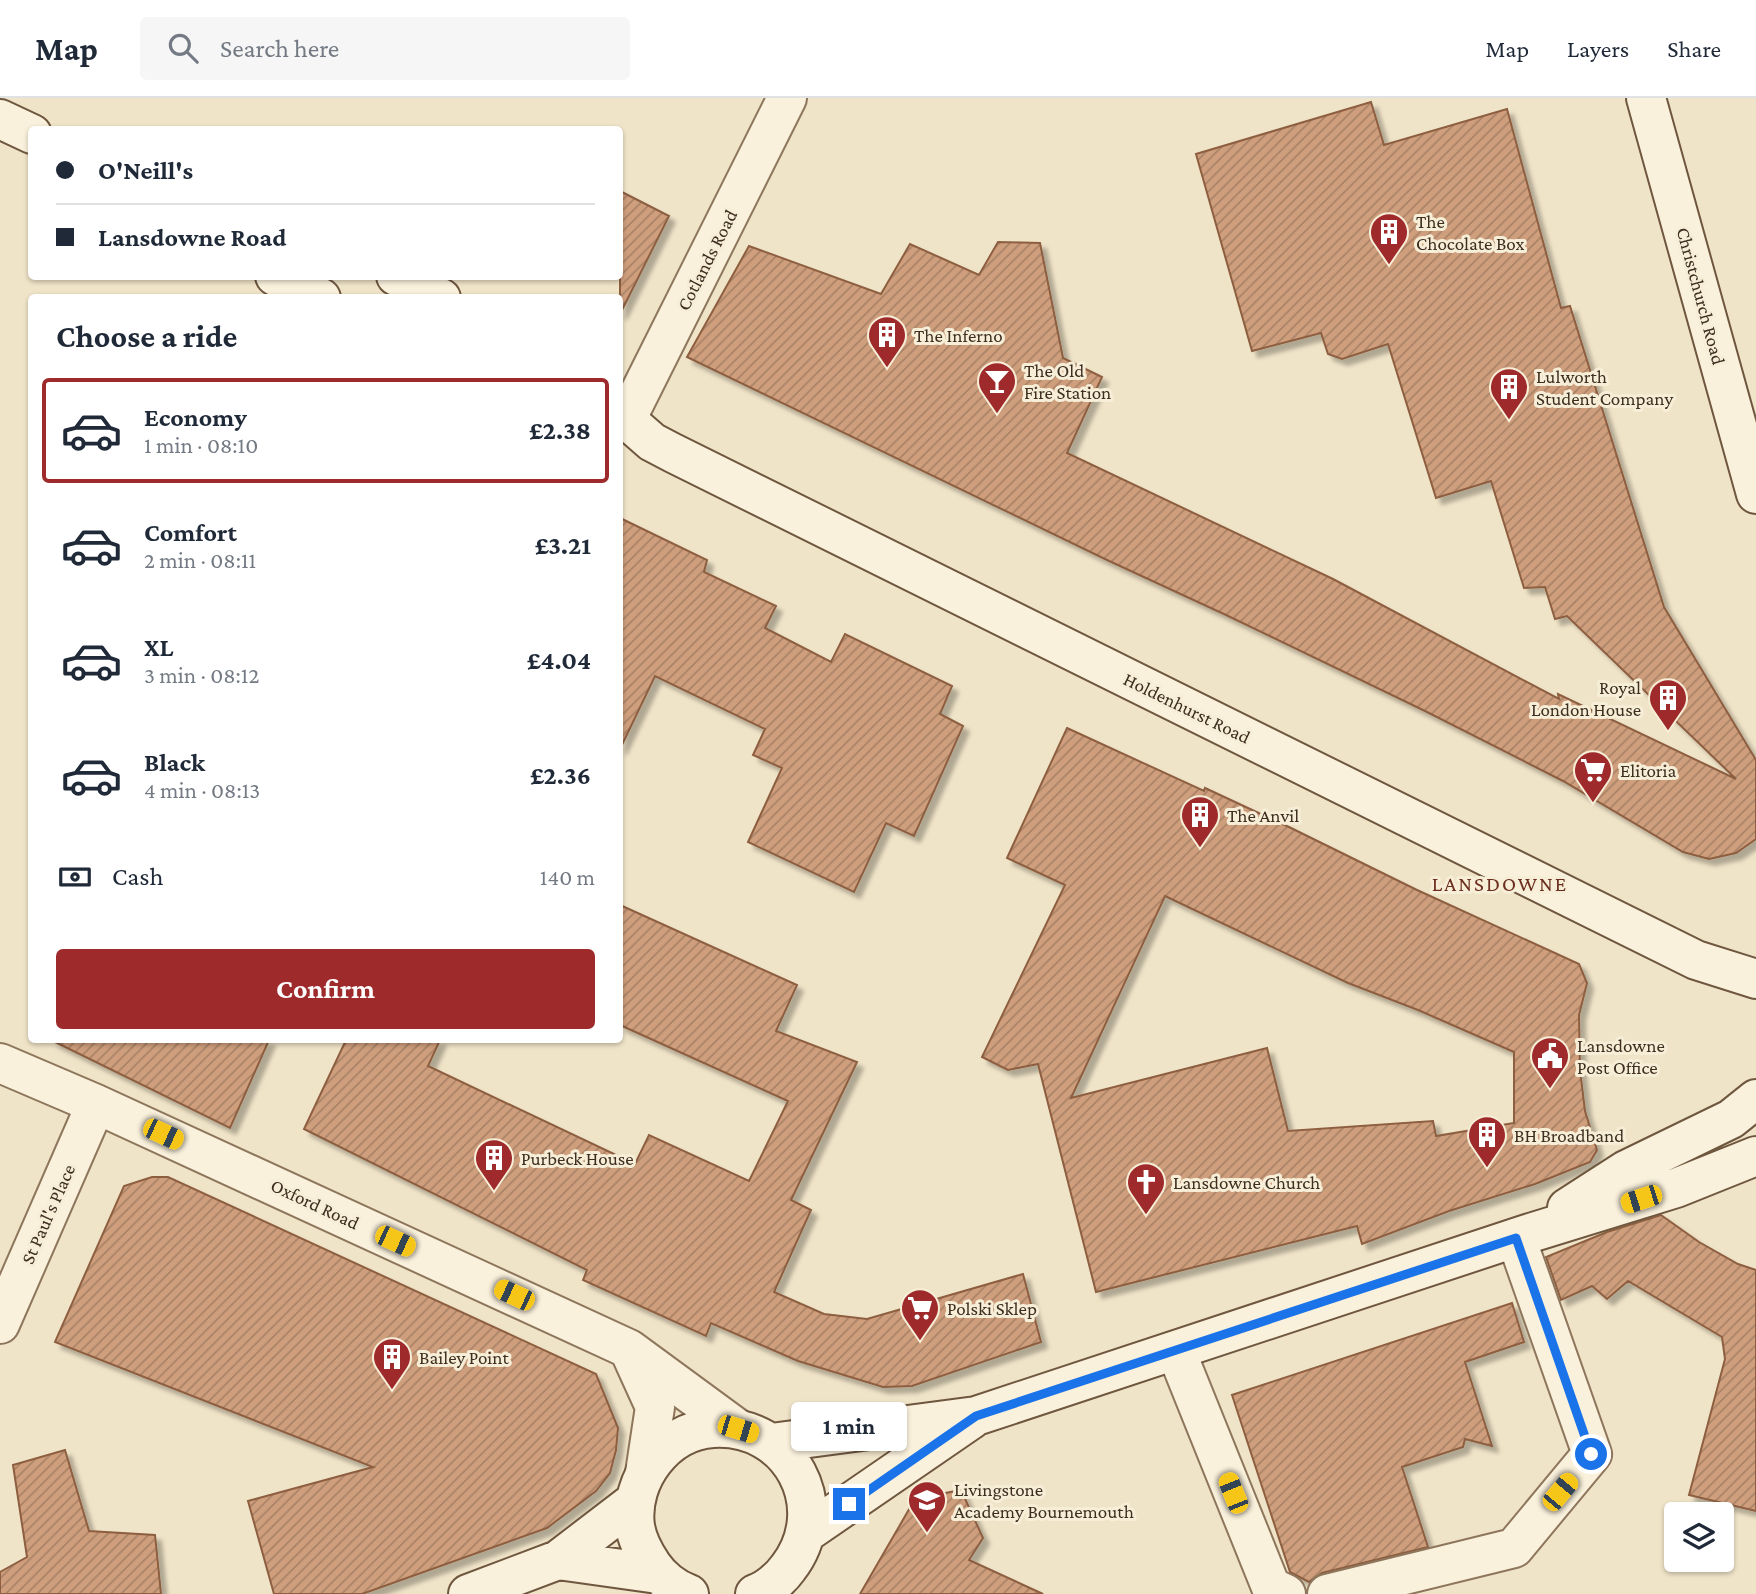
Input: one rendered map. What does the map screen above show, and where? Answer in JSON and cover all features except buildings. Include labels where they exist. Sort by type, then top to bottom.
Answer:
[{"type":"main road","name":"Cotlands Road","points":[[623,415],[787,98]]},
{"type":"main road","name":"Christchurch Road","points":[[1646,98],[1756,494]]},
{"type":"main road","points":[[0,119],[28,132]]},
{"type":"main road","points":[[283,280],[313,294]]},
{"type":"main road","points":[[404,280],[433,294]]},
{"type":"main road","name":"Holdenhurst Road","points":[[623,418],[652,442],[908,572],[1696,960],[1756,979]]},
{"type":"main road","name":"Oxford Road","points":[[0,1063],[96,1104],[629,1349],[789,1460],[802,1482],[808,1507],[795,1594]]},
{"type":"main road","points":[[1522,1236],[1626,1170],[1731,1119],[1756,1099]]},
{"type":"main road","name":"St Paul's Place","points":[[0,1324],[96,1104]]},
{"type":"main road","points":[[468,1594],[558,1560],[640,1487],[662,1451],[684,1436],[711,1428],[755,1436],[976,1416],[1676,1188],[1756,1156]]},
{"type":"main road","points":[[1327,1594],[1514,1548],[1591,1454],[1522,1236]]},
{"type":"main road","points":[[629,1349],[655,1407],[635,1527],[643,1552],[679,1589]]},
{"type":"main road","points":[[1176,1351],[1271,1587],[1286,1594]]},
{"type":"main road","points":[[755,1594],[781,1577],[802,1545],[976,1416]]},
{"type":"main road","points":[[558,1560],[679,1589]]},
{"type":"place","name":"The Chocolate Box","points":[[1389,266]]},
{"type":"place","name":"The Inferno","points":[[887,369]]},
{"type":"place","name":"The Old Fire Station","points":[[997,415]]},
{"type":"place","name":"Lulworth Student Company","points":[[1509,421]]},
{"type":"place","name":"Royal London House","points":[[1668,732]]},
{"type":"place","name":"Elitoria","points":[[1593,804]]},
{"type":"place","name":"The Anvil","points":[[1200,849]]},
{"type":"place","name":"Lansdowne Post Office","points":[[1550,1090]]},
{"type":"place","name":"BH Broadband","points":[[1487,1169]]},
{"type":"place","name":"Purbeck House","points":[[494,1192]]},
{"type":"place","name":"Lansdowne Church","points":[[1146,1216]]},
{"type":"place","name":"Polski Sklep","points":[[920,1342]]},
{"type":"place","name":"Bailey Point","points":[[392,1391]]},
{"type":"place","name":"Livingstone Academy Bournemouth","points":[[927,1534]]},
{"type":"district","name":"LANSDOWNE","points":[[1500,884]]},
{"type":"route","points":[[849,1504],[976,1416],[1516,1238],[1591,1454]]}]
